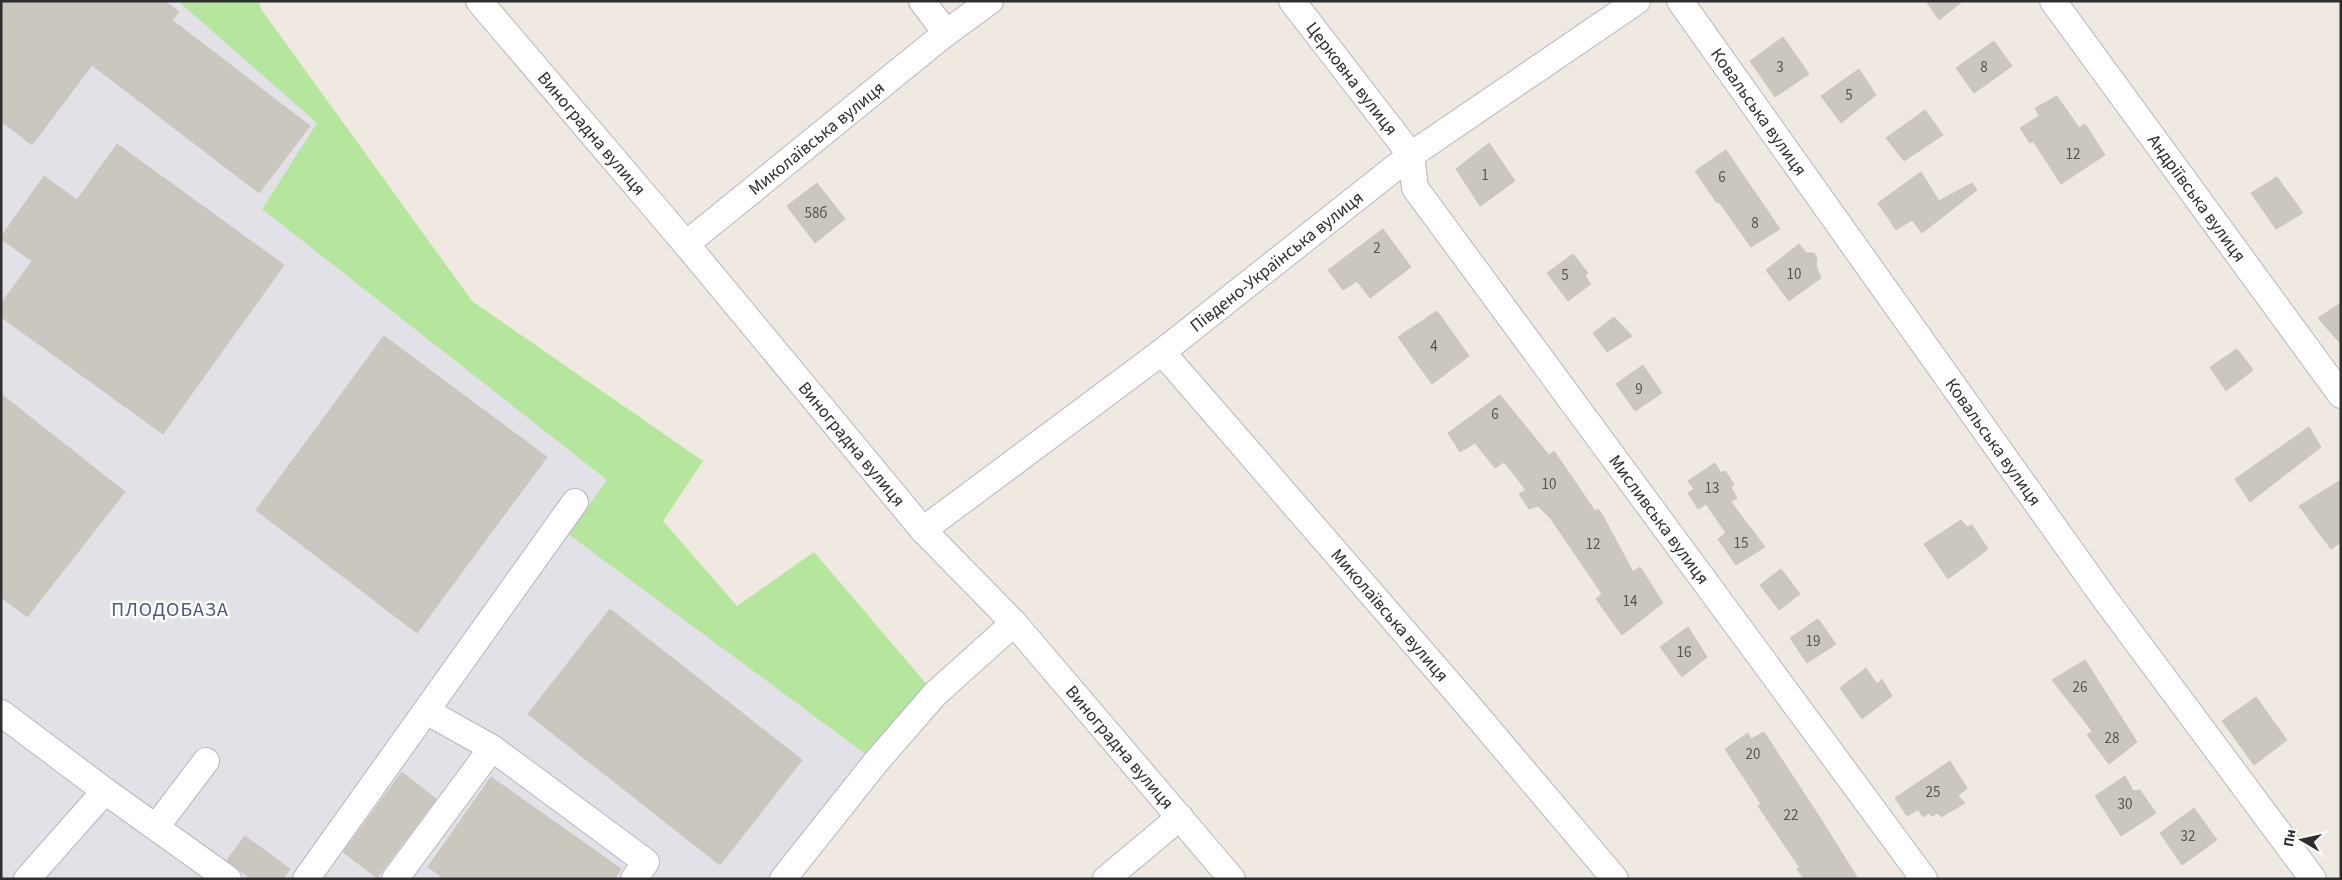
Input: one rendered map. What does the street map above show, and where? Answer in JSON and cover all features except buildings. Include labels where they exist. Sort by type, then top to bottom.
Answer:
[{"type":"street","name":"Виноградна вулиця","points":[[479,1],[686,244],[923,530],[1014,623],[1232,879]]},
{"type":"street","points":[[922,1],[946,33]]},
{"type":"street","name":"Миколаївська вулиця","points":[[686,244],[946,33],[990,1]]},
{"type":"street","name":"Церковна вулиця","points":[[1292,1],[1410,155]]},
{"type":"street","name":"Південо-Українська вулиця","points":[[923,530],[1162,352],[1410,155],[1637,1]]},
{"type":"street","name":"Ковальська вулиця","points":[[1680,1],[2105,599],[2313,879]]},
{"type":"street","name":"Андріївська вулиця","points":[[2053,1],[2341,395]]},
{"type":"street","name":"Мисливська вулиця","points":[[1410,155],[1415,188],[1924,879]]},
{"type":"street","name":"Миколаївська вулиця","points":[[1162,352],[1468,704],[1615,879]]},
{"type":"street","points":[[306,878],[575,502]]},
{"type":"street","points":[[783,879],[876,762],[935,694],[1014,623]]},
{"type":"street","points":[[426,711],[492,748],[646,862],[634,879]]},
{"type":"street","points":[[1,713],[156,827],[219,876]]},
{"type":"street","points":[[395,879],[492,748]]},
{"type":"street","points":[[156,827],[206,761]]},
{"type":"street","points":[[27,879],[106,792]]},
{"type":"street","points":[[1106,879],[1180,817]]},
{"type":"shaded area","points":[[1,1],[178,1],[318,123],[262,209],[607,480],[568,534],[876,762],[783,879],[1,879]]},
{"type":"green space","points":[[178,1],[259,1],[261,9],[472,301],[703,461],[663,521],[737,606],[814,552],[935,694],[876,762],[568,534],[607,480],[262,209],[317,123]]},
{"type":"district","name":"ПЛОДОБАЗА","points":[[170,609]]}]
